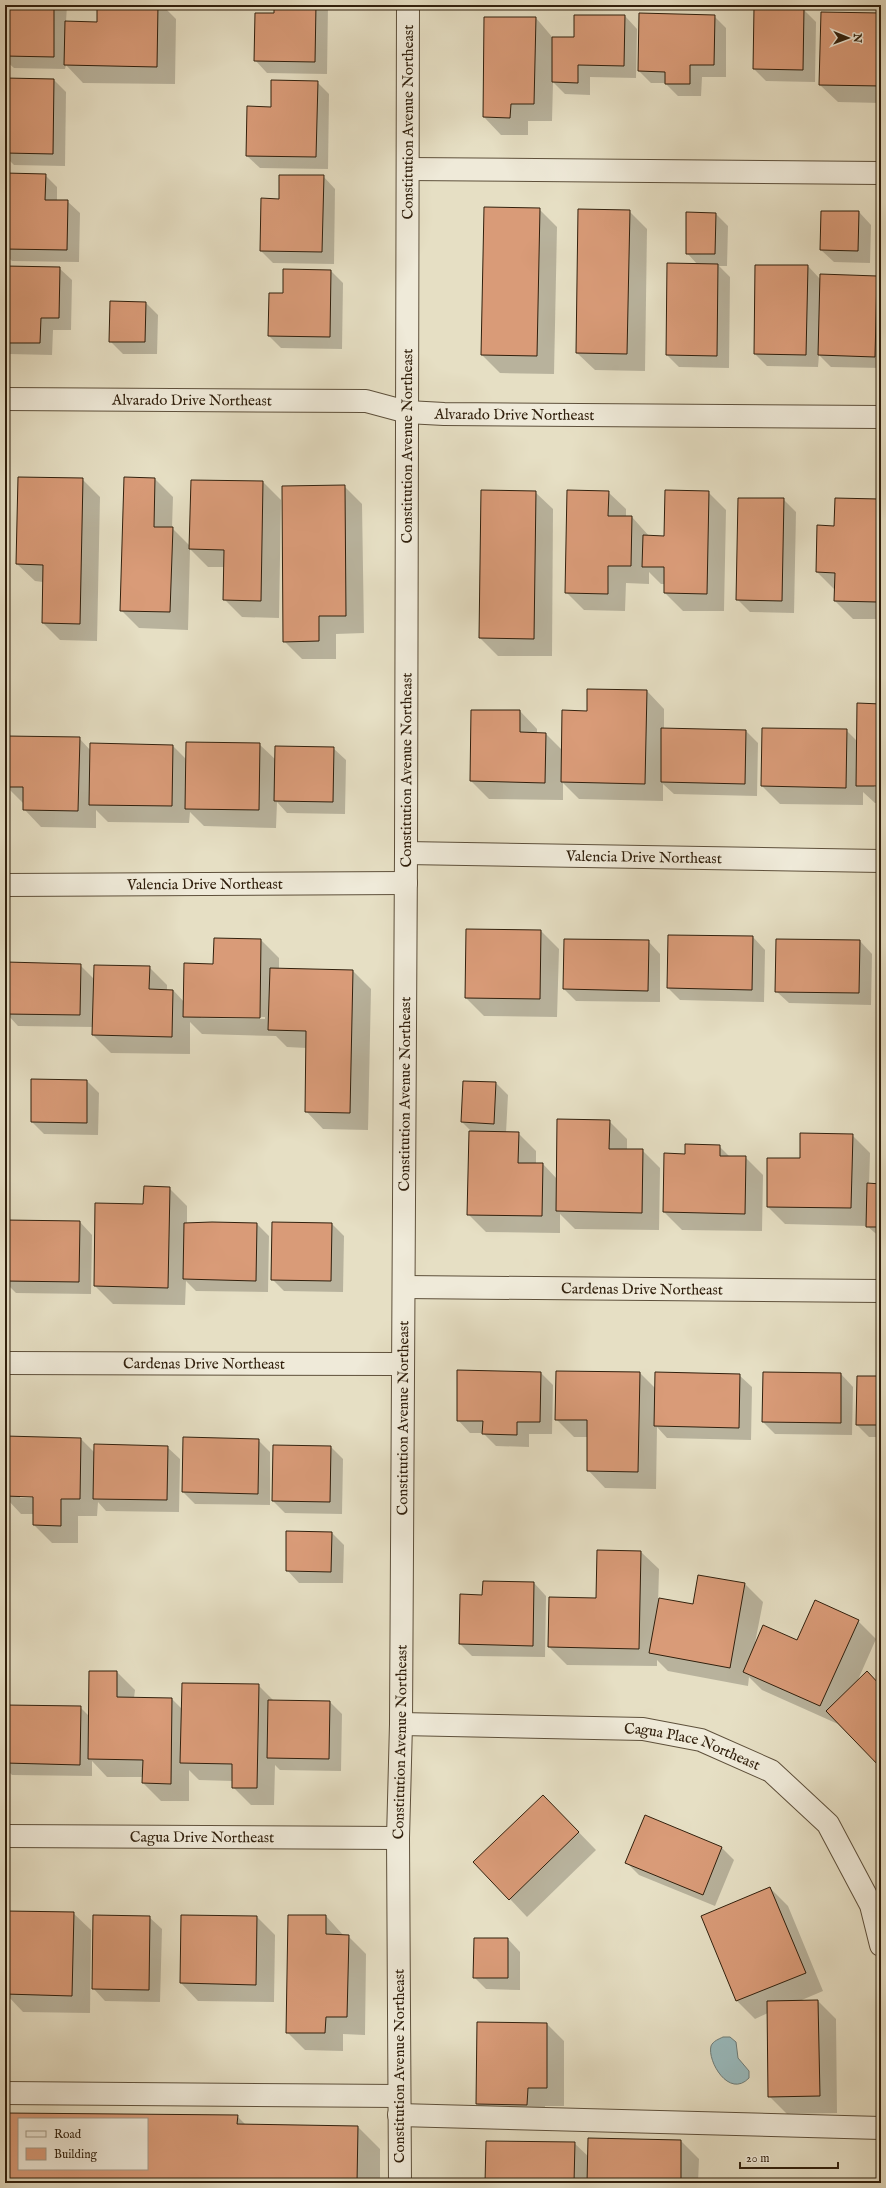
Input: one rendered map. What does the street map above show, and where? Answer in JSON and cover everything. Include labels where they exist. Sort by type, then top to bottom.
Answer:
[{"type":"street","name":"Constitution Avenue Northeast","points":[[400,2183],[398,1838],[401,1724],[404,1287],[408,5]]},
{"type":"street","points":[[408,169],[881,173]]},
{"type":"street","name":"Alvarado Drive Northeast","points":[[5,399],[366,402],[407,412],[444,414],[881,417]]},
{"type":"street","name":"Valencia Drive Northeast","points":[[406,853],[881,861]]},
{"type":"street","name":"Valencia Drive Northeast","points":[[5,885],[406,883]]},
{"type":"street","name":"Cardenas Drive Northeast","points":[[404,1287],[881,1291]]},
{"type":"street","name":"Cardenas Drive Northeast","points":[[5,1364],[403,1364]]},
{"type":"street","name":"Cagua Place Northeast","points":[[401,1724],[644,1729],[701,1740],[771,1771],[828,1824],[871,1905],[881,1945]]},
{"type":"street","name":"Cagua Drive Northeast","points":[[5,1836],[398,1838]]},
{"type":"street","points":[[5,2093],[399,2106],[881,2128]]},
{"type":"water","points":[[723,2037],[730,2037],[736,2042],[738,2058],[749,2071],[749,2078],[741,2083],[734,2084],[727,2081],[721,2076],[712,2060],[711,2046],[715,2041]]},
{"type":"building","points":[[5,5],[54,5],[54,57],[5,56]]},
{"type":"building","points":[[97,5],[158,5],[157,67],[64,65],[65,21],[97,22]]},
{"type":"building","points":[[274,5],[316,5],[315,62],[254,61],[255,13],[274,13]]},
{"type":"building","points":[[754,8],[804,9],[803,70],[753,69]]},
{"type":"building","points":[[821,12],[881,13],[881,86],[819,85]]},
{"type":"building","points":[[639,13],[715,15],[714,65],[690,65],[690,84],[665,84],[665,72],[638,71]]},
{"type":"building","points":[[574,15],[625,15],[624,66],[578,65],[578,83],[552,82],[552,37],[574,37]]},
{"type":"building","points":[[484,17],[536,17],[534,104],[511,104],[510,118],[483,117]]},
{"type":"building","points":[[5,78],[54,79],[53,154],[5,153]]},
{"type":"building","points":[[271,80],[318,81],[316,157],[246,156],[247,106],[271,107]]},
{"type":"building","points":[[5,173],[46,174],[45,200],[68,200],[67,250],[5,249]]},
{"type":"building","points":[[279,175],[324,175],[322,252],[260,251],[261,198],[279,199]]},
{"type":"building","points":[[484,207],[540,208],[537,356],[481,355]]},
{"type":"building","points":[[578,209],[630,210],[627,354],[576,353]]},
{"type":"building","points":[[821,211],[859,211],[858,251],[820,250]]},
{"type":"building","points":[[686,212],[716,213],[715,254],[686,254]]},
{"type":"building","points":[[667,263],[718,264],[717,356],[666,355]]},
{"type":"building","points":[[755,265],[808,265],[806,355],[754,354]]},
{"type":"building","points":[[5,266],[60,267],[59,318],[41,318],[40,343],[5,343]]},
{"type":"building","points":[[283,269],[331,270],[330,337],[268,336],[269,293],[283,293]]},
{"type":"building","points":[[820,274],[877,276],[875,357],[818,355]]},
{"type":"building","points":[[110,301],[146,302],[145,342],[109,342]]},
{"type":"building","points":[[18,477],[83,478],[80,624],[42,623],[43,565],[16,564]]},
{"type":"building","points":[[124,477],[155,478],[154,527],[173,527],[170,612],[120,611]]},
{"type":"building","points":[[191,480],[263,481],[261,601],[223,600],[224,550],[189,549]]},
{"type":"building","points":[[345,485],[346,616],[319,616],[319,641],[283,642],[282,486]]},
{"type":"building","points":[[481,490],[536,491],[534,639],[479,638]]},
{"type":"building","points":[[567,490],[609,491],[608,516],[632,516],[631,566],[608,566],[608,594],[565,593]]},
{"type":"building","points":[[665,490],[709,491],[707,594],[664,593],[664,567],[642,567],[643,535],[664,536]]},
{"type":"building","points":[[738,498],[784,498],[782,601],[736,600]]},
{"type":"building","points":[[835,498],[879,499],[877,602],[834,601],[835,573],[816,572],[817,525],[834,526]]},
{"type":"building","points":[[587,689],[647,690],[645,784],[561,782],[562,710],[587,711]]},
{"type":"building","points":[[857,703],[881,704],[881,786],[856,786]]},
{"type":"building","points":[[471,710],[520,710],[520,732],[546,733],[545,783],[470,781]]},
{"type":"building","points":[[661,728],[746,730],[745,784],[661,782]]},
{"type":"building","points":[[762,728],[847,729],[846,788],[761,786]]},
{"type":"building","points":[[6,736],[80,737],[78,811],[23,810],[23,787],[5,787]]},
{"type":"building","points":[[186,742],[260,743],[259,810],[185,809]]},
{"type":"building","points":[[90,743],[173,745],[172,806],[89,805]]},
{"type":"building","points":[[275,746],[334,747],[333,802],[274,801]]},
{"type":"building","points":[[466,929],[541,930],[540,999],[465,998]]},
{"type":"building","points":[[668,935],[753,936],[752,990],[667,988]]},
{"type":"building","points":[[214,938],[261,939],[260,1018],[183,1017],[184,963],[213,964]]},
{"type":"building","points":[[564,939],[649,940],[648,991],[563,989]]},
{"type":"building","points":[[776,939],[860,940],[859,993],[775,992]]},
{"type":"building","points":[[6,962],[81,964],[80,1015],[5,1014]]},
{"type":"building","points":[[94,965],[150,966],[149,989],[173,990],[172,1037],[92,1035]]},
{"type":"building","points":[[270,968],[353,970],[350,1113],[305,1112],[306,1031],[268,1030]]},
{"type":"building","points":[[31,1079],[87,1080],[87,1123],[31,1122]]},
{"type":"building","points":[[463,1081],[496,1082],[494,1124],[461,1122]]},
{"type":"building","points":[[557,1119],[610,1120],[609,1149],[643,1149],[642,1213],[556,1211]]},
{"type":"building","points":[[469,1131],[519,1132],[518,1163],[543,1163],[542,1216],[467,1215]]},
{"type":"building","points":[[800,1133],[853,1134],[851,1208],[767,1207],[767,1158],[800,1158]]},
{"type":"building","points":[[685,1144],[720,1145],[720,1156],[746,1156],[745,1214],[663,1212],[664,1153],[685,1154]]},
{"type":"building","points":[[867,1183],[881,1184],[881,1227],[866,1227]]},
{"type":"building","points":[[144,1186],[170,1187],[168,1288],[94,1286],[95,1203],[143,1204]]},
{"type":"building","points":[[5,1220],[80,1221],[79,1282],[5,1281]]},
{"type":"building","points":[[272,1222],[332,1223],[331,1281],[271,1280]]},
{"type":"building","points":[[184,1223],[257,1223],[256,1281],[183,1279]]},
{"type":"building","points":[[457,1370],[541,1372],[540,1422],[517,1422],[517,1435],[482,1434],[483,1421],[457,1421]]},
{"type":"building","points":[[556,1371],[640,1372],[638,1472],[587,1471],[587,1420],[555,1420]]},
{"type":"building","points":[[655,1372],[740,1374],[739,1428],[654,1426]]},
{"type":"building","points":[[763,1372],[841,1373],[841,1423],[762,1422]]},
{"type":"building","points":[[857,1376],[881,1376],[881,1425],[856,1425]]},
{"type":"building","points":[[5,1436],[81,1438],[80,1499],[61,1499],[61,1526],[33,1525],[33,1497],[5,1496]]},
{"type":"building","points":[[183,1437],[259,1439],[258,1494],[182,1492]]},
{"type":"building","points":[[94,1444],[168,1446],[167,1500],[93,1499]]},
{"type":"building","points":[[273,1445],[331,1446],[330,1502],[272,1501]]},
{"type":"building","points":[[286,1531],[332,1532],[331,1572],[286,1571]]},
{"type":"building","points":[[597,1550],[641,1551],[639,1649],[548,1647],[549,1597],[596,1598]]},
{"type":"building","points":[[698,1575],[745,1583],[730,1668],[649,1653],[659,1598],[693,1604]]},
{"type":"building","points":[[483,1581],[534,1582],[533,1646],[459,1644],[460,1594],[482,1595]]},
{"type":"building","points":[[815,1600],[859,1620],[820,1706],[743,1672],[763,1625],[797,1640]]},
{"type":"building","points":[[89,1671],[117,1671],[117,1697],[172,1698],[171,1784],[142,1783],[143,1760],[88,1759]]},
{"type":"building","points":[[867,1671],[881,1686],[881,1768],[826,1711]]},
{"type":"building","points":[[182,1683],[259,1684],[257,1788],[232,1788],[232,1764],[180,1763]]},
{"type":"building","points":[[268,1700],[330,1701],[329,1759],[267,1758]]},
{"type":"building","points":[[5,1705],[81,1706],[80,1765],[5,1763]]},
{"type":"building","points":[[543,1795],[579,1832],[509,1900],[473,1862]]},
{"type":"building","points":[[645,1815],[722,1847],[703,1895],[625,1863]]},
{"type":"building","points":[[770,1887],[806,1973],[736,2001],[701,1916]]},
{"type":"building","points":[[6,1911],[74,1912],[72,1996],[5,1994]]},
{"type":"building","points":[[93,1915],[150,1916],[149,1990],[92,1989]]},
{"type":"building","points":[[181,1915],[257,1916],[256,1985],[180,1983]]},
{"type":"building","points":[[288,1915],[326,1915],[326,1934],[349,1935],[347,2017],[326,2017],[325,2033],[286,2033]]},
{"type":"building","points":[[474,1938],[508,1938],[508,1978],[473,1978]]},
{"type":"building","points":[[818,2000],[820,2096],[768,2097],[767,2001]]},
{"type":"building","points":[[477,2022],[547,2023],[547,2088],[528,2088],[527,2105],[476,2104]]},
{"type":"building","points":[[5,2113],[238,2115],[237,2124],[358,2126],[357,2183],[5,2183]]},
{"type":"building","points":[[588,2138],[681,2140],[681,2183],[587,2183]]},
{"type":"building","points":[[486,2141],[575,2142],[574,2183],[485,2183]]}]
